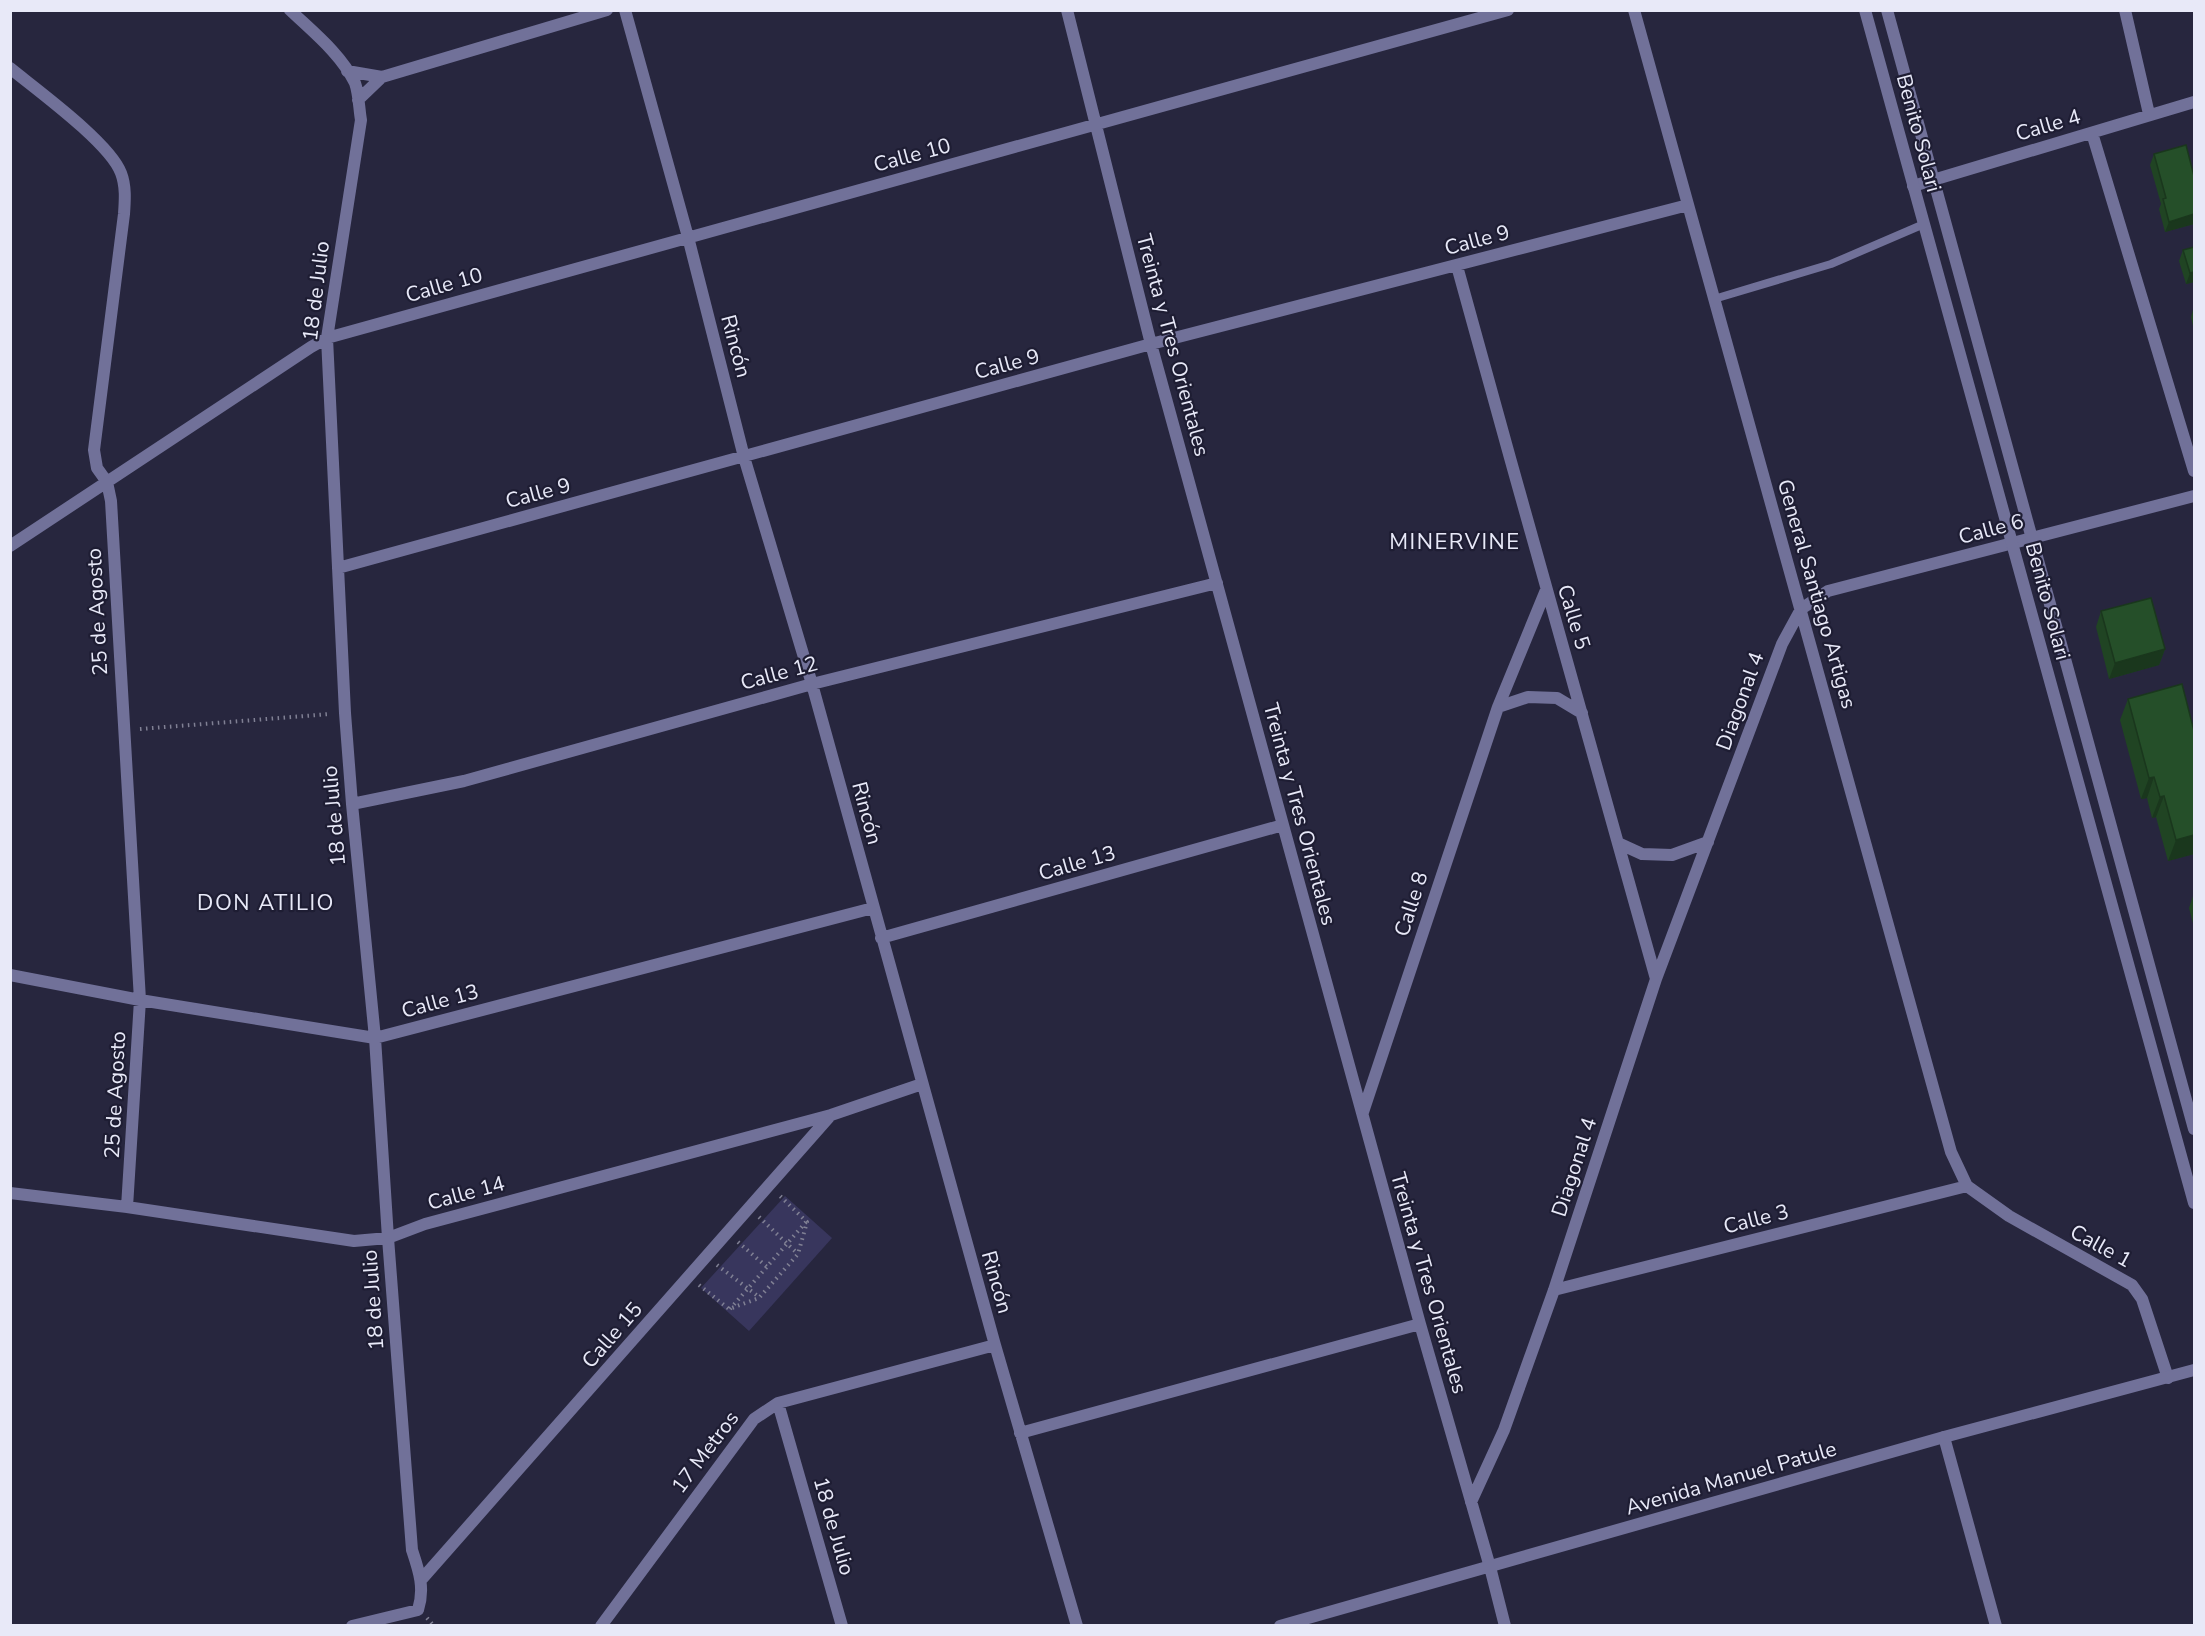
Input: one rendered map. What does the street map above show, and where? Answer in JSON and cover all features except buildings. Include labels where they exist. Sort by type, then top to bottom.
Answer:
[{"type":"street","name":"18 de Julio","points":[[290,10],[336,55],[347,71],[355,85],[361,120],[327,338],[345,713],[375,1038],[412,1550],[422,1580]]},
{"type":"street","points":[[347,71],[382,76],[607,10]]},
{"type":"street","name":"Rincón","points":[[625,10],[688,237],[744,457],[812,684],[995,1345],[1077,1626]]},
{"type":"street","name":"Treinta y Tres Orientales","points":[[1067,10],[1151,344],[1505,1626]]},
{"type":"street","name":"Calle 10","points":[[10,546],[327,338],[1508,10]]},
{"type":"street","name":"General Santiago Artigas","points":[[1634,10],[1951,1152],[1967,1186]]},
{"type":"street","name":"Benito Solari","points":[[1865,10],[2194,1203]]},
{"type":"street","name":"Benito Solari","points":[[1887,10],[2194,1129]]},
{"type":"street","points":[[2125,10],[2149,114]]},
{"type":"street","name":"25 de Agosto","points":[[10,68],[107,150],[120,171],[125,189],[124,214],[94,450],[98,468],[107,482],[111,501],[122,731],[140,1000],[128,1207]]},
{"type":"street","points":[[358,99],[382,76]]},
{"type":"street","name":"Calle 4","points":[[1913,186],[2194,102]]},
{"type":"street","points":[[2092,133],[2194,471]]},
{"type":"street","name":"Calle 9","points":[[338,568],[1151,344],[1688,205]]},
{"type":"street","name":"Calle 5","points":[[1457,266],[1656,979]]},
{"type":"street","name":"Calle 6","points":[[1801,609],[1828,591],[2194,496]]},
{"type":"street","name":"Calle 12","points":[[352,804],[464,781],[812,684],[1217,583]]},
{"type":"street","name":"Calle 8","points":[[1362,1113],[1497,707],[1546,590]]},
{"type":"street","name":"Diagonal 4","points":[[1470,1502],[1504,1430],[1554,1290],[1656,979],[1782,644],[1801,609]]},
{"type":"street","points":[[1497,707],[1528,697],[1557,698],[1582,713]]},
{"type":"street","name":"Calle 13","points":[[881,938],[1283,825]]},
{"type":"street","points":[[1618,843],[1642,854],[1672,855],[1708,842]]},
{"type":"street","name":"Calle 13","points":[[10,975],[140,1000],[375,1038],[873,908]]},
{"type":"street","name":"Calle 14","points":[[10,1193],[128,1207],[354,1241],[388,1238],[425,1224],[831,1115],[922,1084]]},
{"type":"street","name":"Calle 15","points":[[422,1580],[831,1115]]},
{"type":"street","name":"Calle 3","points":[[1554,1290],[1967,1186]]},
{"type":"street","name":"Calle 1","points":[[1967,1186],[2009,1216],[2132,1285],[2142,1299],[2168,1378]]},
{"type":"street","points":[[1020,1433],[1420,1324]]},
{"type":"street","name":"17 Metros","points":[[601,1626],[754,1419],[778,1403],[995,1345]]},
{"type":"street","name":"Avenida Manuel Patule","points":[[1280,1626],[1944,1437],[2194,1371]]},
{"type":"street","name":"18 de Julio","points":[[778,1403],[842,1626]]},
{"type":"street","points":[[1944,1437],[1996,1626]]},
{"type":"street","points":[[352,1626],[418,1610],[422,1598],[422,1580]]},
{"type":"lane","points":[[1714,299],[1831,264],[1924,224]]},
{"type":"path","points":[[122,731],[345,713]]},
{"type":"path","points":[[769,1185],[807,1222]]},
{"type":"path","points":[[749,1208],[798,1254]]},
{"type":"path","points":[[729,1309],[807,1222]]},
{"type":"path","points":[[729,1309],[759,1298],[798,1254],[807,1222]]},
{"type":"path","points":[[728,1233],[767,1267]]},
{"type":"path","points":[[706,1257],[759,1298]]},
{"type":"path","points":[[689,1276],[729,1309]]},
{"type":"shaded area","points":[[785,1196],[832,1238],[749,1331],[701,1288]]},
{"type":"district","name":"MINERVINE","points":[[1455,542]]},
{"type":"district","name":"DON ATILIO","points":[[266,903]]}]
